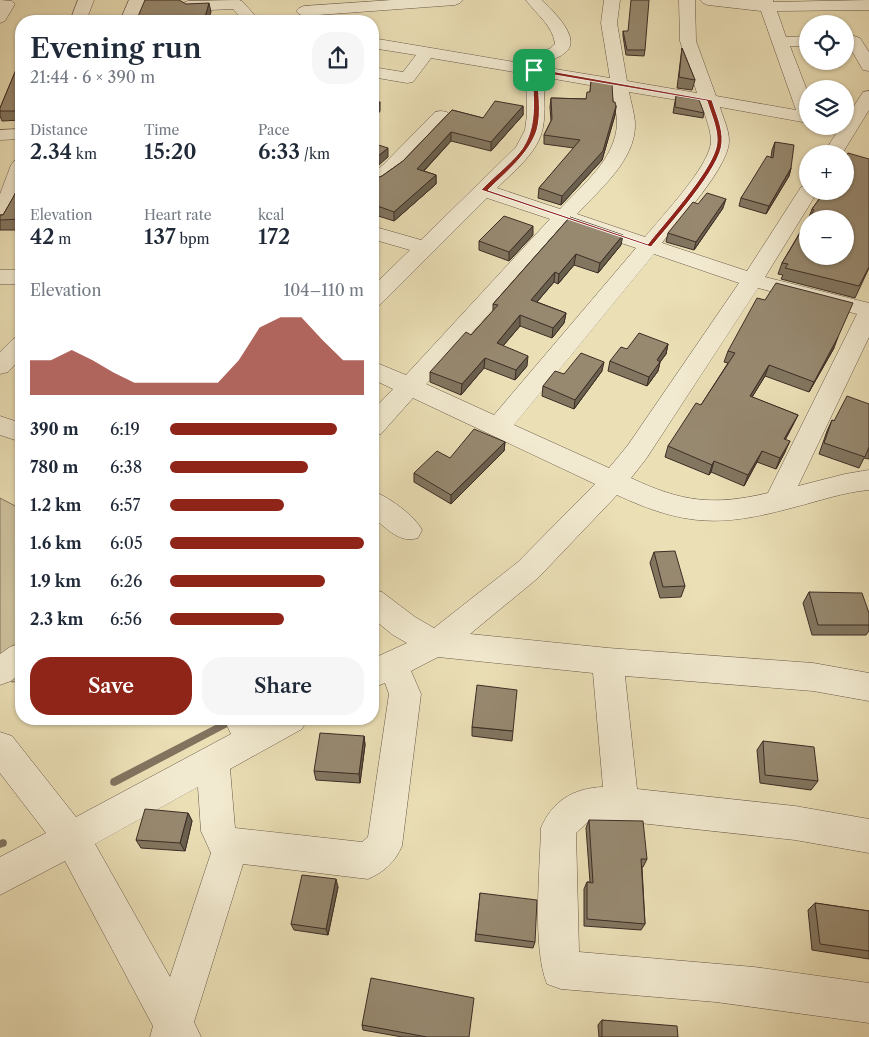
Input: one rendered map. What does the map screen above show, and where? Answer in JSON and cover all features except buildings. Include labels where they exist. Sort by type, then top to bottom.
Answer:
[{"type":"street","points":[[80,15],[86,0]]},
{"type":"street","points":[[131,15],[137,0]]},
{"type":"street","points":[[306,11],[455,0]]},
{"type":"street","points":[[379,293],[524,150],[534,130],[536,115],[534,59],[555,52],[562,48],[564,44],[563,36],[534,0]]},
{"type":"street","points":[[379,420],[564,218],[610,166],[621,149],[626,130],[609,22],[612,0]]},
{"type":"street","points":[[498,427],[704,177],[718,151],[720,142],[710,100],[688,41],[687,0]]},
{"type":"street","points":[[708,0],[869,5]]},
{"type":"street","points":[[188,3],[237,4],[247,15]]},
{"type":"street","points":[[766,3],[799,92]]},
{"type":"street","points":[[0,4],[7,4],[0,18]]},
{"type":"street","points":[[781,42],[799,41]]},
{"type":"street","points":[[856,41],[869,66]]},
{"type":"street","points":[[379,44],[710,100],[799,128]]},
{"type":"street","points":[[379,73],[407,78],[427,52]]},
{"type":"street","points":[[854,118],[869,96]]},
{"type":"street","points":[[379,177],[390,168],[441,116]]},
{"type":"street","points":[[854,129],[869,133]]},
{"type":"street","points":[[0,135],[15,134]]},
{"type":"street","points":[[0,219],[12,175]]},
{"type":"street","points":[[484,190],[752,280],[869,311],[777,502]]},
{"type":"street","points":[[213,761],[218,831],[222,840],[231,845],[368,861],[384,846],[404,694],[382,668],[436,644],[528,570],[614,481],[637,452],[752,280],[802,200]]},
{"type":"street","points":[[379,234],[425,248]]},
{"type":"street","points":[[0,277],[15,277]]},
{"type":"street","points":[[0,366],[15,350]]},
{"type":"street","points":[[379,372],[661,503],[686,510],[729,510],[777,502],[852,482],[869,480]]},
{"type":"street","points":[[0,425],[15,431]]},
{"type":"street","points":[[379,506],[408,530]]},
{"type":"street","points":[[379,607],[404,626],[436,644],[608,661],[813,677],[869,686]]},
{"type":"street","points":[[0,671],[15,660]]},
{"type":"street","points":[[608,661],[621,804]]},
{"type":"street","points":[[0,877],[213,761],[246,730],[266,725]]},
{"type":"street","points":[[0,747],[71,838],[99,885],[175,1033]]},
{"type":"street","points":[[869,836],[795,823],[621,804],[589,804],[566,817],[558,828],[558,932],[561,970],[678,977],[798,990],[869,1002]]},
{"type":"street","points":[[175,1033],[231,845]]},
{"type":"shaded area","points":[[0,498],[15,506],[15,682],[12,682],[0,661]]},
{"type":"waterway","points":[[114,782],[223,725]]},
{"type":"route","points":[[534,70],[710,100],[720,142],[718,151],[704,177],[649,246],[484,190],[524,150],[534,130],[536,99],[534,70]]}]
